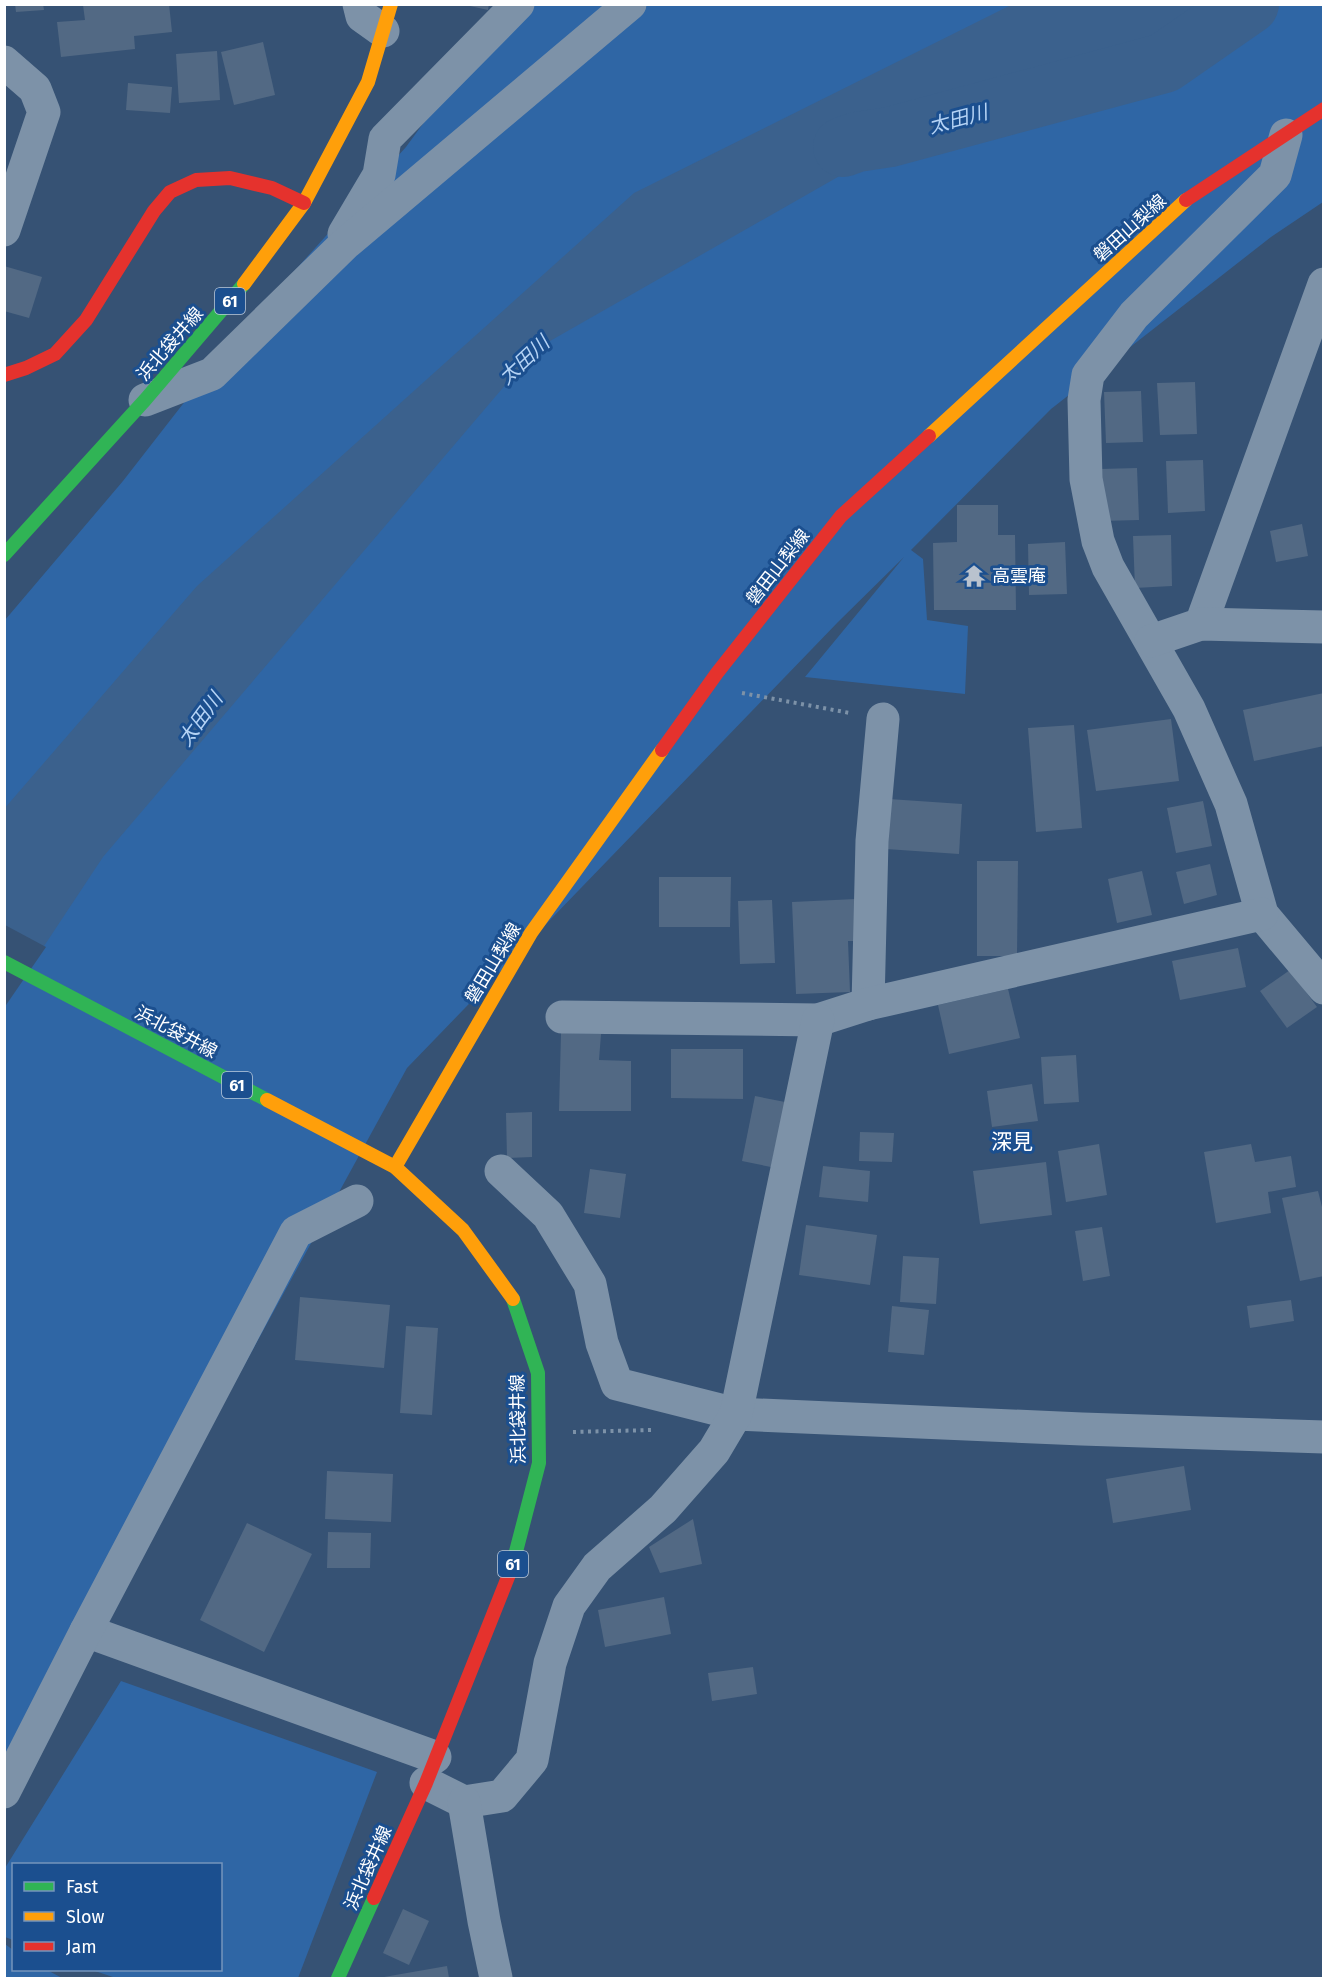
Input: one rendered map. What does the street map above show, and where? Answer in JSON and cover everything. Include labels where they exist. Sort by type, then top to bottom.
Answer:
[{"type":"main road","name":"浜北袋井線","points":[[4,555],[145,400],[251,276],[304,203],[368,82],[387,18]]},
{"type":"main road","name":"磐田山梨線","points":[[395,1167],[531,933],[717,673],[841,516],[1188,199],[1323,109]]},
{"type":"main road","points":[[4,375],[26,368],[55,354],[86,320],[154,212],[170,192],[196,180],[230,178],[272,188],[304,203]]},
{"type":"main road","name":"浜北袋井線","points":[[4,962],[395,1167],[463,1230],[512,1297],[538,1373],[539,1463],[513,1565],[431,1770],[338,1978]]},
{"type":"street","points":[[359,4],[362,16],[387,18]]},
{"type":"street","points":[[328,261],[379,175],[386,139],[518,4]]},
{"type":"street","points":[[145,400],[212,374],[345,244],[630,4]]},
{"type":"street","points":[[4,62],[35,89],[44,112],[4,230]]},
{"type":"street","points":[[346,126],[386,139]]},
{"type":"street","points":[[1286,135],[1275,175],[1134,315],[1088,375],[1084,400],[1086,479],[1098,541],[1108,567],[1189,709],[1231,804],[1262,914],[1323,987]]},
{"type":"street","points":[[1201,624],[1323,284]]},
{"type":"street","points":[[1151,641],[1201,624],[1323,627]]},
{"type":"street","points":[[868,1004],[872,841],[883,719]]},
{"type":"street","points":[[562,1017],[818,1020],[868,1004],[1262,914]]},
{"type":"street","points":[[464,1802],[502,1796],[532,1760],[550,1663],[569,1606],[597,1567],[663,1509],[714,1451],[736,1414],[818,1020]]},
{"type":"street","points":[[501,1171],[548,1215],[590,1284],[602,1343],[617,1384],[736,1414],[1323,1437]]},
{"type":"street","points":[[4,1792],[296,1232],[357,1201]]},
{"type":"street","points":[[86,1631],[431,1770],[464,1802],[496,1978]]},
{"type":"path","points":[[736,692],[883,719]]},
{"type":"path","points":[[581,1431],[653,1430]]},
{"type":"shaded area","points":[[524,5],[1323,5],[1323,202],[1271,237],[1051,409],[911,550],[923,559],[927,620],[968,626],[965,694],[805,677],[904,557],[838,622],[407,1068],[5,1802],[5,620],[123,481],[235,337],[406,147],[489,33]]},
{"type":"shaded area","points":[[121,1681],[377,1772],[298,1978],[116,1978],[95,1971],[222,1971],[222,1863],[12,1863],[12,1940],[5,1937],[5,1868]]},
{"type":"shaded area","points":[[5,1944],[12,1949],[12,1971],[49,1971],[62,1978],[5,1978]]},
{"type":"water","points":[[1011,5],[1231,5],[1111,78],[922,129],[536,349],[103,857],[5,1005],[4,809],[197,586],[634,193]]},
{"type":"pier","points":[[5,925],[46,947],[4,1008]]},
{"type":"building","points":[[15,4],[43,4],[44,10],[16,12]]},
{"type":"building","points":[[169,4],[172,32],[134,36],[135,49],[61,57],[57,22],[85,20],[83,5]]},
{"type":"building","points":[[461,4],[489,4],[488,10]]},
{"type":"building","points":[[263,42],[275,95],[234,105],[221,52]]},
{"type":"building","points":[[217,51],[220,100],[179,103],[176,54]]},
{"type":"building","points":[[128,83],[172,87],[170,113],[126,110]]},
{"type":"building","points":[[4,266],[42,277],[29,318],[4,311]]},
{"type":"building","points":[[1195,382],[1197,434],[1160,435],[1157,383]]},
{"type":"building","points":[[1141,391],[1143,442],[1106,443],[1104,392]]},
{"type":"building","points":[[1203,460],[1205,511],[1168,513],[1166,461]]},
{"type":"building","points":[[1137,468],[1139,520],[1101,521],[1100,469]]},
{"type":"building","name":"高雲庵","points":[[957,505],[998,505],[998,535],[1015,535],[1016,610],[934,610],[933,543],[957,542]]},
{"type":"building","points":[[1302,524],[1308,556],[1276,562],[1270,531]]},
{"type":"building","points":[[1171,535],[1172,586],[1135,588],[1133,536]]},
{"type":"building","points":[[1065,542],[1067,594],[1029,595],[1028,544]]},
{"type":"building","points":[[1324,693],[1324,746],[1254,761],[1243,710]]},
{"type":"building","points":[[1171,719],[1179,781],[1096,791],[1087,730]]},
{"type":"building","points":[[1074,725],[1082,828],[1036,832],[1028,728]]},
{"type":"building","points":[[889,799],[962,804],[959,854],[886,849]]},
{"type":"building","points":[[1203,801],[1212,846],[1176,853],[1167,808]]},
{"type":"building","points":[[977,861],[1018,861],[1017,956],[977,956]]},
{"type":"building","points":[[1210,864],[1217,895],[1184,904],[1176,872]]},
{"type":"building","points":[[1142,871],[1152,915],[1117,923],[1108,879]]},
{"type":"building","points":[[659,877],[731,877],[730,927],[659,927]]},
{"type":"building","points":[[856,899],[858,941],[848,941],[850,992],[796,994],[792,902]]},
{"type":"building","points":[[772,900],[775,963],[740,964],[738,901]]},
{"type":"building","points":[[1238,948],[1246,987],[1180,1000],[1172,961]]},
{"type":"building","points":[[1290,970],[1317,1007],[1287,1028],[1260,991]]},
{"type":"building","points":[[1008,989],[1020,1038],[949,1054],[938,1005]]},
{"type":"building","points":[[561,1033],[601,1034],[599,1060],[631,1061],[631,1111],[559,1111]]},
{"type":"building","points":[[671,1049],[743,1049],[743,1099],[671,1098]]},
{"type":"building","points":[[1076,1055],[1079,1102],[1044,1104],[1041,1057]]},
{"type":"building","points":[[1032,1084],[1038,1121],[992,1127],[987,1091]]},
{"type":"building","points":[[755,1096],[785,1102],[771,1167],[742,1161]]},
{"type":"building","points":[[532,1112],[532,1157],[507,1158],[506,1113]]},
{"type":"building","points":[[860,1132],[894,1133],[892,1162],[859,1161]]},
{"type":"building","points":[[1099,1144],[1107,1195],[1066,1202],[1058,1151]]},
{"type":"building","points":[[1251,1144],[1255,1162],[1291,1156],[1296,1187],[1268,1192],[1271,1213],[1216,1223],[1204,1152]]},
{"type":"building","points":[[1046,1162],[1052,1215],[980,1224],[973,1171]]},
{"type":"building","points":[[823,1166],[870,1171],[868,1202],[819,1197]]},
{"type":"building","points":[[590,1169],[626,1174],[620,1218],[584,1213]]},
{"type":"building","points":[[1318,1191],[1324,1215],[1324,1276],[1300,1281],[1282,1198]]},
{"type":"building","points":[[806,1225],[877,1235],[870,1285],[799,1275]]},
{"type":"building","points":[[1102,1227],[1110,1276],[1083,1281],[1075,1231]]},
{"type":"building","points":[[903,1256],[939,1258],[936,1304],[900,1302]]},
{"type":"building","points":[[300,1297],[390,1305],[384,1368],[295,1360]]},
{"type":"building","points":[[1291,1300],[1294,1321],[1250,1328],[1247,1306]]},
{"type":"building","points":[[892,1306],[929,1310],[924,1355],[888,1352]]},
{"type":"building","points":[[406,1326],[438,1328],[432,1415],[400,1413]]},
{"type":"building","points":[[1184,1466],[1191,1510],[1113,1523],[1106,1479]]},
{"type":"building","points":[[327,1471],[393,1474],[391,1522],[325,1519]]},
{"type":"building","points":[[693,1519],[702,1564],[660,1573],[649,1547]]},
{"type":"building","points":[[247,1523],[312,1554],[264,1652],[200,1620]]},
{"type":"building","points":[[328,1532],[371,1533],[370,1568],[327,1568]]},
{"type":"building","points":[[664,1597],[671,1634],[605,1647],[598,1610]]},
{"type":"building","points":[[753,1667],[757,1694],[712,1701],[708,1673]]},
{"type":"building","points":[[403,1909],[429,1921],[409,1965],[383,1953]]},
{"type":"building","points":[[447,1966],[449,1978],[384,1978],[384,1977]]},
{"type":"waterway","name":"太田川","points":[[843,147],[857,142],[890,137],[1164,63],[1249,4]]},
{"type":"traffic: fast","points":[[4,555],[145,400],[244,284]]},
{"type":"traffic: fast","points":[[4,962],[267,1100]]},
{"type":"traffic: fast","points":[[512,1567],[539,1463],[538,1373],[513,1299]]},
{"type":"traffic: fast","points":[[338,1978],[374,1898]]},
{"type":"traffic: slow","points":[[244,284],[304,203],[368,82],[391,4]]},
{"type":"traffic: slow","points":[[929,436],[1186,200]]},
{"type":"traffic: slow","points":[[395,1167],[531,933],[662,750]]},
{"type":"traffic: slow","points":[[267,1100],[395,1167],[463,1230],[513,1299]]},
{"type":"traffic: jam","points":[[1186,200],[1324,109]]},
{"type":"traffic: jam","points":[[4,375],[26,368],[55,354],[86,320],[154,211],[170,192],[196,180],[230,178],[272,188],[304,203]]},
{"type":"traffic: jam","points":[[662,750],[717,673],[841,516],[929,436]]},
{"type":"traffic: jam","points":[[374,1898],[426,1783],[512,1567]]},
{"type":"place","name":"高雲庵","points":[[974,576]]},
{"type":"district","name":"深見","points":[[1012,1142]]}]
